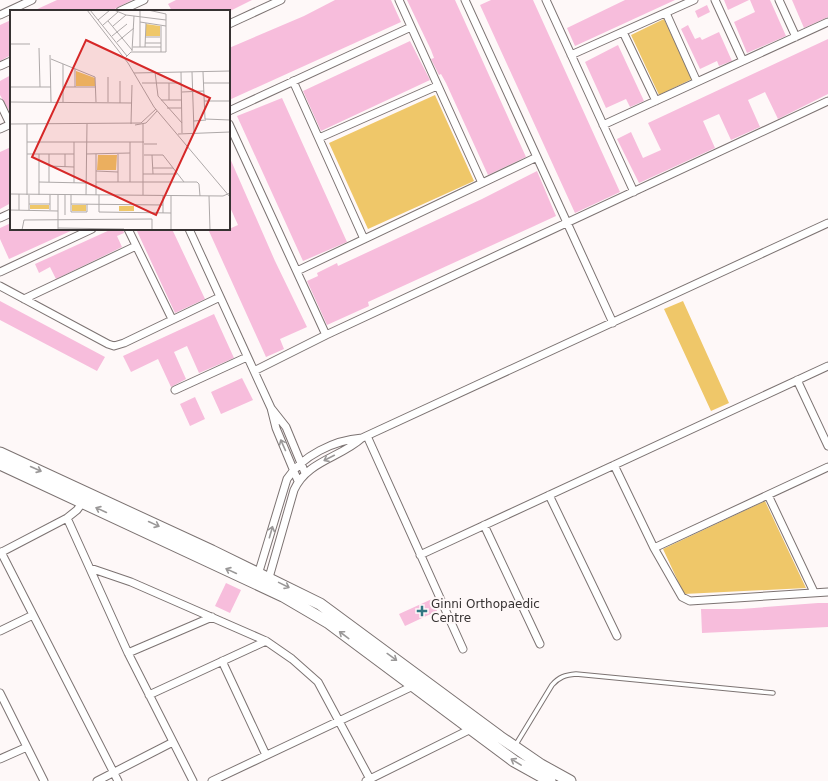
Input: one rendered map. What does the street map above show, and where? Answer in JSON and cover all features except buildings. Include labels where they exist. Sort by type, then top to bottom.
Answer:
[{"type":"main road","points":[[0,453],[86,498],[262,580],[320,604],[515,747],[570,781]]},
{"type":"main road","points":[[0,464],[86,498]]},
{"type":"main road","points":[[262,580],[329,623],[514,761],[550,781]]},
{"type":"street","points":[[11,10],[32,0]]},
{"type":"street","points":[[122,10],[144,0]]},
{"type":"street","points":[[230,24],[281,0]]},
{"type":"street","points":[[399,0],[482,183]]},
{"type":"street","points":[[465,0],[613,323]]},
{"type":"street","points":[[546,0],[634,192]]},
{"type":"street","points":[[571,55],[694,0]]},
{"type":"street","points":[[715,0],[743,60]]},
{"type":"street","points":[[779,0],[796,37]]},
{"type":"street","points":[[0,15],[10,10]]},
{"type":"street","points":[[666,13],[697,82]]},
{"type":"street","points":[[603,125],[828,22]]},
{"type":"street","points":[[230,111],[411,27]]},
{"type":"street","points":[[623,32],[656,101]]},
{"type":"street","points":[[0,66],[10,61]]},
{"type":"street","points":[[293,81],[364,239]]},
{"type":"street","points":[[319,138],[437,86]]},
{"type":"street","points":[[254,371],[326,335],[828,101]]},
{"type":"street","points":[[0,103],[10,122]]},
{"type":"street","points":[[0,129],[10,124]]},
{"type":"street","points":[[230,126],[326,335]]},
{"type":"street","points":[[297,271],[537,157]]},
{"type":"street","points":[[0,218],[10,213]]},
{"type":"street","points":[[262,580],[286,479],[294,469],[314,454],[341,443],[365,437],[828,223]]},
{"type":"street","points":[[0,272],[90,230]]},
{"type":"street","points":[[128,230],[172,319]]},
{"type":"street","points":[[189,230],[271,408],[276,428],[298,481]]},
{"type":"street","points":[[24,298],[136,246]]},
{"type":"street","points":[[0,286],[114,346],[124,343],[220,297]]},
{"type":"street","points":[[175,390],[247,358]]},
{"type":"street","points":[[420,555],[828,366]]},
{"type":"street","points":[[797,380],[828,446]]},
{"type":"street","points":[[271,408],[286,428],[305,473]]},
{"type":"street","points":[[262,580],[298,481],[314,466],[351,447],[365,437]]},
{"type":"street","points":[[365,437],[463,648]]},
{"type":"street","points":[[614,465],[654,548],[678,592],[686,600],[828,592]]},
{"type":"street","points":[[654,548],[828,467]]},
{"type":"street","points":[[549,495],[617,636]]},
{"type":"street","points":[[768,495],[814,592]]},
{"type":"street","points":[[86,498],[67,518],[1,552],[118,781]]},
{"type":"street","points":[[67,518],[128,653],[193,781]]},
{"type":"street","points":[[484,525],[540,644]]},
{"type":"street","points":[[90,568],[131,582],[266,641],[292,658],[313,678],[324,693],[368,780],[482,723]]},
{"type":"street","points":[[0,631],[33,614]]},
{"type":"street","points":[[128,653],[212,617]]},
{"type":"street","points":[[149,695],[266,641]]},
{"type":"street","points":[[222,661],[266,755]]},
{"type":"street","points":[[212,781],[413,686]]},
{"type":"street","points":[[0,693],[44,781]]},
{"type":"street","points":[[97,781],[173,742]]},
{"type":"street","points":[[0,759],[26,747]]},
{"type":"lane","points":[[515,747],[552,685],[558,678],[566,675],[576,674],[773,693]]},
{"type":"shaded area","points":[[664,19],[692,79],[659,95],[631,35]]},
{"type":"shaded area","points":[[435,95],[474,181],[368,229],[329,143]]},
{"type":"shaded area","points":[[683,301],[729,403],[711,411],[664,309]]},
{"type":"shaded area","points":[[765,501],[806,588],[684,594],[663,549]]},
{"type":"place","name":"Ginni Orthopaedic Centre","points":[[422,611]]}]
